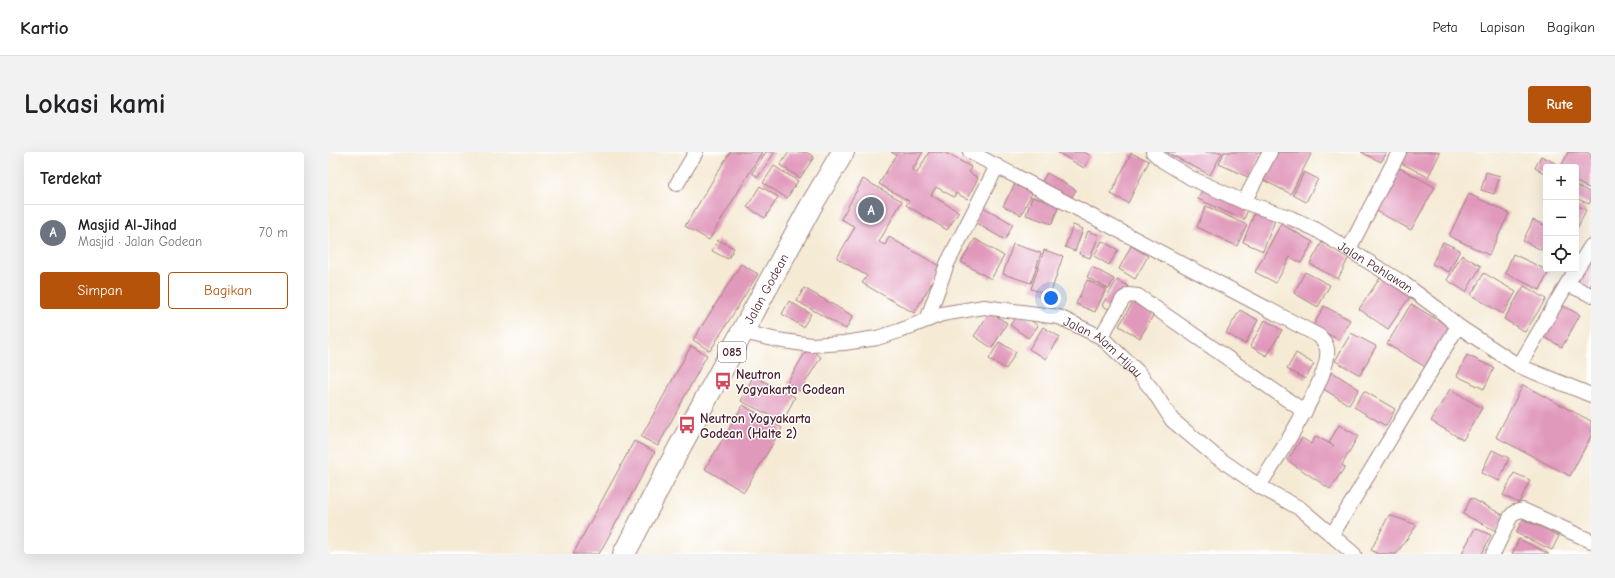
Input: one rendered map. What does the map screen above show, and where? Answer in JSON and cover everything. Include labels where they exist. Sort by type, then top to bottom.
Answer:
[{"type":"main road","name":"Jalan Godean","points":[[624,554],[678,450],[811,206],[843,152]]},
{"type":"street","points":[[677,184],[696,152]]},
{"type":"street","points":[[971,152],[1319,336],[1325,343],[1328,356],[1325,368],[1305,412],[1260,486]]},
{"type":"street","name":"Jalan Pahlawan","points":[[1153,152],[1163,161],[1191,178],[1244,202],[1291,218],[1315,229],[1403,283],[1438,308],[1458,326],[1519,366],[1591,394]]},
{"type":"street","points":[[1244,202],[1270,152]]},
{"type":"street","points":[[1349,249],[1399,152]]},
{"type":"street","points":[[927,320],[947,264],[997,166]]},
{"type":"street","points":[[1519,366],[1591,246]]},
{"type":"street","points":[[1567,284],[1591,295]]},
{"type":"street","points":[[1101,337],[1123,299],[1129,295],[1138,296],[1305,412]]},
{"type":"street","name":"Jalan Alam Hijau","points":[[743,332],[777,340],[811,345],[844,343],[877,338],[942,314],[984,307],[1059,317],[1101,337],[1137,371],[1154,392],[1172,420],[1214,455],[1260,486],[1301,509],[1354,554]]},
{"type":"street","points":[[1332,535],[1458,326]]},
{"type":"street","points":[[1493,554],[1511,516],[1515,512],[1522,510],[1591,541]]},
{"type":"building","points":[[730,152],[762,152],[709,240],[685,226]]},
{"type":"building","points":[[766,152],[775,152],[758,177],[752,173]]},
{"type":"building","points":[[789,152],[806,152],[814,157],[800,178],[780,165]]},
{"type":"building","points":[[891,152],[923,152],[912,170],[917,173],[929,152],[944,152],[971,167],[969,172],[978,178],[967,199],[956,193],[954,197],[936,187],[931,195],[959,212],[947,230],[906,205],[909,201],[879,184],[896,155]]},
{"type":"building","points":[[1057,152],[1084,152],[1091,156],[1084,168]]},
{"type":"building","points":[[1166,152],[1221,152],[1222,153],[1210,175]]},
{"type":"building","points":[[1224,152],[1261,152],[1250,178],[1219,164]]},
{"type":"building","points":[[1272,152],[1312,152],[1291,194],[1259,178]]},
{"type":"building","points":[[1361,152],[1387,152],[1381,162]]},
{"type":"building","points":[[1407,152],[1440,153],[1428,177],[1401,163]]},
{"type":"building","points":[[1568,152],[1587,152],[1591,154],[1591,189],[1579,183],[1579,164],[1562,164]]},
{"type":"building","points":[[1131,153],[1149,161],[1128,203],[1111,194]]},
{"type":"building","points":[[1541,156],[1557,164],[1543,164],[1543,172],[1535,168]]},
{"type":"building","points":[[774,166],[798,181],[787,198],[763,183]]},
{"type":"building","points":[[1396,166],[1435,187],[1411,230],[1373,209]]},
{"type":"building","points":[[1304,172],[1318,179],[1306,202],[1293,195]]},
{"type":"building","points":[[1486,172],[1500,176],[1494,194],[1481,190]]},
{"type":"building","points":[[1047,173],[1076,190],[1068,203],[1039,187]]},
{"type":"building","points":[[863,179],[902,201],[879,242],[885,245],[889,237],[941,267],[914,313],[862,283],[867,276],[837,258],[855,227],[841,219]]},
{"type":"building","points":[[1016,182],[1033,191],[1021,215],[1003,206]]},
{"type":"building","points":[[760,186],[778,197],[765,218],[747,207]]},
{"type":"building","points":[[1204,186],[1249,206],[1244,220],[1198,199]]},
{"type":"building","points":[[1579,187],[1591,193],[1591,200],[1589,204],[1579,199]]},
{"type":"building","points":[[1469,194],[1509,213],[1489,255],[1449,236]]},
{"type":"building","points":[[1032,197],[1059,205],[1052,224],[1026,215]]},
{"type":"building","points":[[1206,206],[1247,225],[1237,246],[1197,227]]},
{"type":"building","points":[[1579,206],[1586,210],[1579,225]]},
{"type":"building","points":[[983,207],[1013,224],[1005,240],[974,222]]},
{"type":"building","points":[[1256,209],[1276,218],[1263,251],[1243,242]]},
{"type":"building","points":[[1533,220],[1543,225],[1543,251],[1523,241]]},
{"type":"building","points":[[1281,224],[1313,242],[1301,263],[1290,257],[1276,283],[1255,272]]},
{"type":"building","points":[[1073,225],[1083,229],[1075,251],[1065,247]]},
{"type":"building","points":[[1088,231],[1099,235],[1090,258],[1079,254]]},
{"type":"building","points":[[975,239],[1004,256],[991,279],[961,262]]},
{"type":"building","points":[[718,240],[734,248],[728,259],[712,251]]},
{"type":"building","points":[[1102,241],[1118,250],[1109,265],[1094,256]]},
{"type":"building","points":[[1322,242],[1349,257],[1338,279],[1310,264]]},
{"type":"building","points":[[1443,242],[1460,250],[1449,272],[1432,264]]},
{"type":"building","points":[[1013,244],[1041,253],[1031,283],[1003,274]]},
{"type":"building","points":[[1131,246],[1148,256],[1135,279],[1119,269]]},
{"type":"building","points":[[1044,250],[1063,256],[1050,295],[1031,289]]},
{"type":"building","points":[[1513,254],[1543,268],[1543,272],[1549,272],[1540,290],[1505,273]]},
{"type":"building","points":[[1462,255],[1481,266],[1466,292],[1447,280]]},
{"type":"building","points":[[1591,257],[1591,287],[1576,281]]},
{"type":"building","points":[[741,264],[758,274],[710,351],[693,340]]},
{"type":"building","points":[[1092,267],[1114,279],[1109,289],[1087,277]]},
{"type":"building","points":[[1305,272],[1330,285],[1318,307],[1294,293]]},
{"type":"building","points":[[1384,272],[1413,292],[1388,329],[1359,309]]},
{"type":"building","points":[[1484,273],[1516,292],[1503,314],[1471,295]]},
{"type":"building","points":[[1087,280],[1106,289],[1095,312],[1076,304]]},
{"type":"building","points":[[1117,280],[1128,286],[1113,312],[1102,305]]},
{"type":"building","points":[[1524,286],[1546,299],[1525,332],[1504,319]]},
{"type":"building","points":[[804,288],[853,316],[846,329],[797,301]]},
{"type":"building","points":[[789,301],[811,314],[803,327],[782,314]]},
{"type":"building","points":[[1133,302],[1154,314],[1140,338],[1119,326]]},
{"type":"building","points":[[1411,304],[1451,328],[1427,368],[1387,344]]},
{"type":"building","points":[[1560,304],[1580,315],[1562,347],[1542,336]]},
{"type":"building","points":[[1324,306],[1350,320],[1339,340],[1313,326]]},
{"type":"building","points":[[1240,310],[1258,320],[1245,344],[1226,333]]},
{"type":"building","points":[[990,312],[1007,323],[992,348],[974,336]]},
{"type":"building","points":[[1020,312],[1038,326],[1028,338],[1010,325]]},
{"type":"building","points":[[1265,320],[1282,330],[1267,356],[1250,346]]},
{"type":"building","points":[[1043,327],[1060,337],[1046,359],[1029,349]]},
{"type":"building","points":[[1351,333],[1376,346],[1360,375],[1335,361]]},
{"type":"building","points":[[999,342],[1016,352],[1006,369],[989,359]]},
{"type":"building","points":[[691,346],[707,355],[658,446],[641,437]]},
{"type":"building","points":[[808,348],[821,357],[800,391],[787,383]]},
{"type":"building","points":[[1296,353],[1314,364],[1305,379],[1287,369]]},
{"type":"building","points":[[1467,355],[1494,368],[1484,389],[1457,376]]},
{"type":"building","points":[[1332,372],[1359,389],[1349,405],[1322,388]]},
{"type":"building","points":[[753,376],[795,397],[783,422],[741,401]]},
{"type":"building","points":[[1523,385],[1591,421],[1591,436],[1570,476],[1496,437]]},
{"type":"building","points":[[1450,389],[1482,408],[1463,440],[1431,421]]},
{"type":"building","points":[[1364,391],[1395,409],[1386,426],[1354,407]]},
{"type":"building","points":[[743,405],[782,428],[744,492],[705,469]]},
{"type":"building","points":[[1339,425],[1358,436],[1342,465],[1345,467],[1330,489],[1287,460],[1302,438],[1311,444],[1316,436],[1334,446],[1329,443]]},
{"type":"building","points":[[634,441],[655,452],[599,554],[573,554]]},
{"type":"building","points":[[1492,450],[1509,458],[1499,481],[1481,473]]},
{"type":"building","points":[[1514,473],[1530,480],[1519,503],[1503,495]]},
{"type":"building","points":[[1471,498],[1505,516],[1496,531],[1463,514]]},
{"type":"building","points":[[1389,515],[1417,525],[1396,554],[1378,554],[1371,550]]},
{"type":"building","points":[[1523,519],[1559,536],[1552,550],[1516,533]]},
{"type":"building","points":[[1475,528],[1491,535],[1482,554],[1462,553]]},
{"type":"building","points":[[1519,539],[1549,554],[1512,554]]},
{"type":"place","name":"Masjid Al-Jihad","points":[[871,210]]},
{"type":"place","name":"Neutron Yogyakarta Godean","points":[[723,381]]},
{"type":"place","name":"Neutron Yogyakarta Godean (Halte 2)","points":[[687,425]]}]
